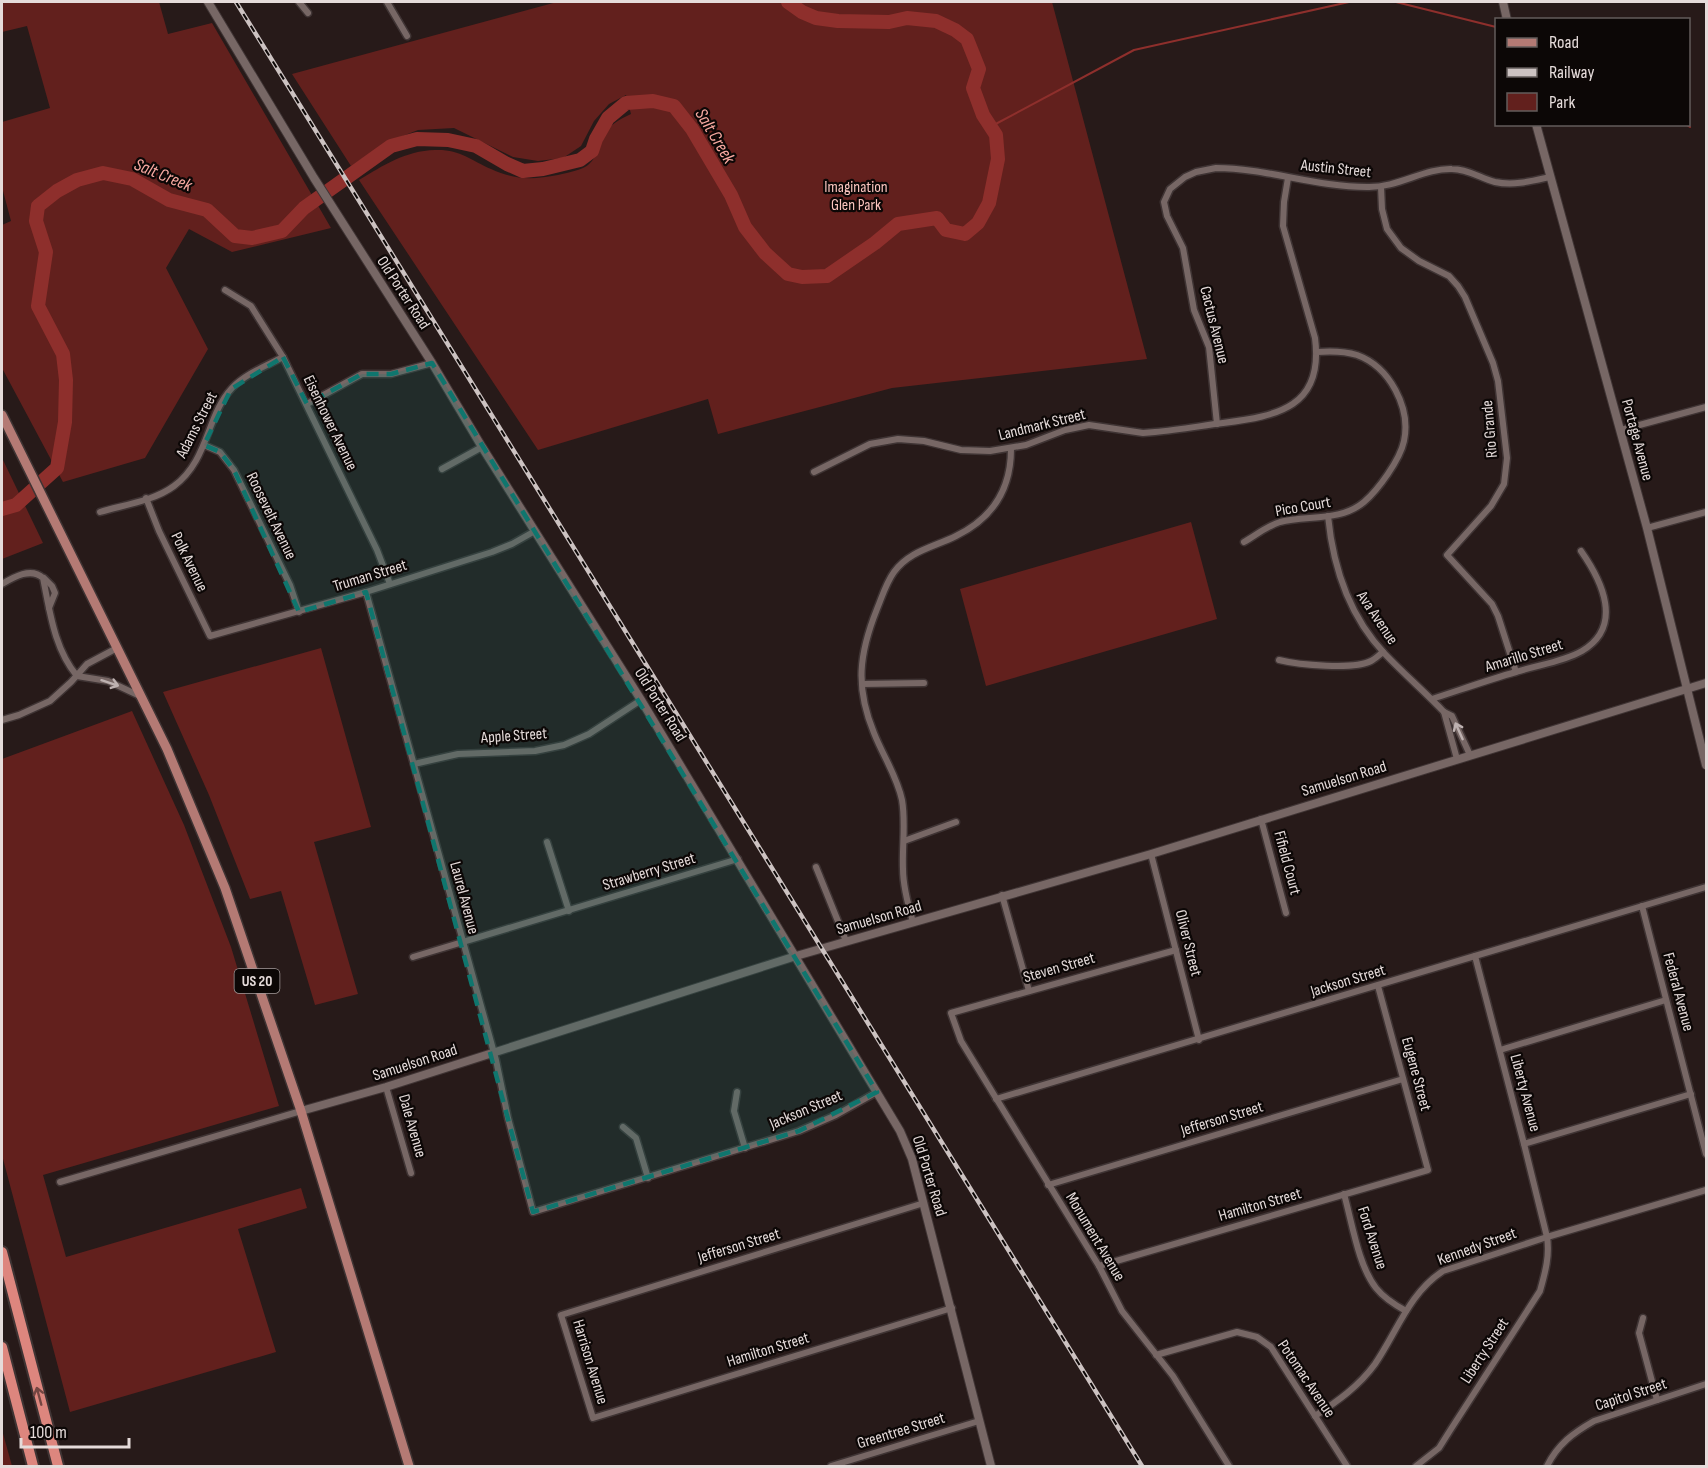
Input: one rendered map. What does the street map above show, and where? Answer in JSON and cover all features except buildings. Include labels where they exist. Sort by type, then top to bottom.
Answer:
[{"type":"highway","points":[[2,1252],[58,1467]]},
{"type":"highway","points":[[2,1347],[33,1467]]},
{"type":"main road","name":"US 20","points":[[2,416],[167,749],[225,888],[301,1112],[409,1467]]},
{"type":"street","name":"Old Porter Road","points":[[208,2],[314,178],[641,700],[900,1131],[912,1159],[992,1467]]},
{"type":"street","points":[[299,2],[308,13]]},
{"type":"street","points":[[387,2],[407,36]]},
{"type":"street","points":[[1503,2],[1507,18]]},
{"type":"street","name":"Portage Avenue","points":[[1537,126],[1621,430],[1707,765]]},
{"type":"street","name":"Austin Street","points":[[1164,202],[1166,195],[1177,183],[1185,177],[1207,169],[1226,168],[1353,187],[1381,187],[1439,170],[1450,169],[1470,171],[1489,179],[1514,184],[1550,177]]},
{"type":"street","points":[[1288,177],[1283,226],[1317,352]]},
{"type":"street","name":"Rio Grande","points":[[1381,187],[1382,209],[1387,229],[1401,248],[1419,261],[1449,276],[1458,286],[1465,297],[1498,381],[1507,458],[1504,484],[1491,506],[1448,555],[1492,604],[1516,672]]},
{"type":"street","name":"Cactus Avenue","points":[[1164,202],[1167,216],[1183,248],[1194,310],[1209,347],[1217,424]]},
{"type":"street","name":"Eisenhower Avenue","points":[[225,290],[251,306],[283,357],[377,550],[390,584]]},
{"type":"street","name":"Landmark Street","points":[[814,472],[870,444],[898,439],[924,441],[961,450],[990,451],[1011,449],[1065,430],[1089,425],[1143,433],[1271,416],[1291,406],[1306,390],[1314,373],[1317,352]]},
{"type":"street","name":"Pico Court","points":[[1244,542],[1262,530],[1281,522],[1328,516],[1354,509],[1377,489],[1402,448],[1406,426],[1399,396],[1382,372],[1358,356],[1346,352],[1317,352]]},
{"type":"street","name":"Adams Street","points":[[100,512],[146,498],[172,487],[184,477],[195,465],[220,407],[231,389],[244,378],[283,357]]},
{"type":"street","points":[[307,404],[362,374],[391,374],[432,363]]},
{"type":"street","points":[[1621,430],[1707,407]]},
{"type":"street","name":"Roosevelt Avenue","points":[[204,445],[220,452],[234,470],[290,585],[299,612]]},
{"type":"street","points":[[442,469],[482,447]]},
{"type":"street","points":[[913,922],[905,888],[904,820],[900,793],[867,714],[862,684],[862,654],[866,637],[888,581],[902,562],[956,536],[990,511],[1006,484],[1010,471],[1011,449]]},
{"type":"street","name":"Polk Avenue","points":[[146,498],[159,531],[210,636]]},
{"type":"street","points":[[1647,528],[1707,512]]},
{"type":"street","name":"Ava Avenue","points":[[1328,516],[1333,554],[1343,589],[1357,617],[1383,652],[1444,712],[1452,716],[1470,755]]},
{"type":"street","name":"Truman Street","points":[[210,636],[366,592],[502,548],[535,531]]},
{"type":"street","name":"Amarillo Street","points":[[1432,699],[1576,654],[1592,643],[1600,634],[1605,623],[1605,598],[1594,570],[1581,551]]},
{"type":"street","points":[[2,584],[31,572],[43,578],[52,586],[55,593],[49,608],[53,628],[66,662],[77,676],[108,681],[140,696]]},
{"type":"street","name":"Laurel Avenue","points":[[366,592],[493,1052],[533,1212]]},
{"type":"street","points":[[2,720],[50,701],[87,664],[117,648]]},
{"type":"street","points":[[1279,660],[1309,666],[1352,664],[1371,661],[1383,652]]},
{"type":"street","points":[[862,684],[924,683]]},
{"type":"street","name":"Samuelson Road","points":[[60,1182],[386,1087],[796,956],[1151,854],[1707,683]]},
{"type":"street","name":"Apple Street","points":[[414,764],[458,754],[535,752],[549,749],[589,734],[641,700]]},
{"type":"street","name":"Ava Avenue","points":[[1444,712],[1457,759]]},
{"type":"street","name":"Fifield Court","points":[[1262,819],[1286,913]]},
{"type":"street","points":[[904,841],[956,822]]},
{"type":"street","points":[[547,842],[568,911]]},
{"type":"street","name":"Oliver Street","points":[[1151,854],[1199,1040]]},
{"type":"street","name":"Strawberry Street","points":[[413,957],[738,859]]},
{"type":"street","points":[[816,867],[846,941]]},
{"type":"street","name":"Jackson Street","points":[[996,1099],[1707,887]]},
{"type":"street","points":[[1002,895],[1029,991]]},
{"type":"street","name":"Federal Avenue","points":[[1642,906],[1707,1154]]},
{"type":"street","name":"Steven Street","points":[[951,1013],[1176,950]]},
{"type":"street","name":"Liberty Avenue","points":[[1475,956],[1546,1237]]},
{"type":"street","name":"Eugene Street","points":[[1378,986],[1428,1170]]},
{"type":"street","points":[[1500,1050],[1666,1000]]},
{"type":"street","name":"Monument Avenue","points":[[951,1013],[961,1041],[1099,1266],[1122,1311],[1173,1376],[1229,1467]]},
{"type":"street","name":"Jefferson Street","points":[[1048,1185],[1403,1079]]},
{"type":"street","name":"Dale Avenue","points":[[386,1087],[411,1173]]},
{"type":"street","points":[[737,1092],[734,1111],[745,1148]]},
{"type":"street","name":"Jackson Street","points":[[533,1212],[820,1123],[877,1092]]},
{"type":"street","points":[[1524,1144],[1691,1094]]},
{"type":"street","points":[[623,1127],[636,1138],[648,1178]]},
{"type":"street","name":"Hamilton Street","points":[[1099,1266],[1428,1170]]},
{"type":"street","name":"Kennedy Street","points":[[1315,1416],[1356,1387],[1374,1365],[1417,1293],[1431,1278],[1443,1271],[1546,1237],[1707,1190]]},
{"type":"street","name":"Ford Avenue","points":[[1344,1194],[1367,1272],[1375,1287],[1387,1299],[1406,1311]]},
{"type":"street","name":"Jefferson Street","points":[[561,1315],[924,1203]]},
{"type":"street","name":"Liberty Street","points":[[1416,1467],[1438,1448],[1540,1291],[1549,1248],[1546,1237]]},
{"type":"street","name":"Hamilton Street","points":[[593,1418],[952,1308]]},
{"type":"street","name":"Harrison Avenue","points":[[561,1315],[593,1418]]},
{"type":"street","points":[[1643,1318],[1639,1333],[1657,1400]]},
{"type":"street","name":"Potomac Avenue","points":[[1155,1355],[1237,1332],[1257,1336],[1271,1347],[1347,1467]]},
{"type":"street","name":"Capitol Street","points":[[1547,1467],[1560,1445],[1579,1429],[1606,1415],[1707,1384]]},
{"type":"street","name":"Greentree Street","points":[[831,1467],[980,1421]]},
{"type":"highlighted area","points":[[283,357],[307,404],[362,374],[391,374],[432,363],[877,1092],[799,1131],[533,1212],[366,592],[299,612],[234,470],[220,452],[204,445],[231,389]]},
{"type":"green space","points":[[2,2],[159,2],[168,34],[212,23],[331,228],[232,252],[189,229],[166,268],[208,349],[145,458],[63,482],[2,368],[2,225],[11,221],[2,187],[2,122],[50,108],[27,26],[2,32]]},
{"type":"green space","name":"Imagination Glen Park","points":[[557,2],[1052,2],[1147,359],[892,388],[718,434],[708,399],[538,450],[359,180],[404,156],[435,150],[458,153],[500,173],[516,177],[540,178],[579,170],[592,161],[608,129],[631,114],[626,95],[609,104],[594,121],[581,146],[563,158],[538,161],[513,157],[454,128],[418,130],[385,143],[351,166],[292,74]]},
{"type":"green space","points":[[2,458],[43,543],[2,559]]},
{"type":"green space","points":[[1191,522],[1217,619],[986,686],[960,589]]},
{"type":"green space","points":[[321,648],[371,827],[314,842],[358,994],[315,1005],[281,891],[250,899],[209,795],[163,692]]},
{"type":"green space","points":[[132,711],[184,825],[231,947],[279,1106],[43,1175],[66,1257],[301,1188],[307,1208],[238,1229],[276,1352],[70,1412],[2,1155],[2,759]]},
{"type":"green space","points":[[2,1430],[12,1466],[2,1466]]},
{"type":"waterway","name":"Salt Creek","points":[[2,509],[16,505],[57,468],[65,422],[66,380],[63,354],[38,306],[46,252],[36,221],[38,206],[57,191],[77,180],[103,173],[132,179],[169,200],[207,210],[235,236],[252,238],[282,231],[304,208],[391,146],[417,139],[448,140],[476,146],[523,171],[543,169],[580,160],[592,151],[608,118],[626,103],[653,101],[674,106],[692,129],[731,195],[745,227],[765,253],[788,274],[802,277],[827,276],[898,224],[937,218],[946,230],[965,234],[978,223],[989,203],[998,159],[996,135],[983,115],[973,88],[979,69],[967,39],[936,21],[907,18],[889,22],[838,21],[816,18],[788,2]]},
{"type":"waterway","points":[[990,127],[1134,50],[1349,2]]},
{"type":"waterway","points":[[1396,2],[1495,27]]},
{"type":"railway","points":[[236,2],[1142,1466]]}]
